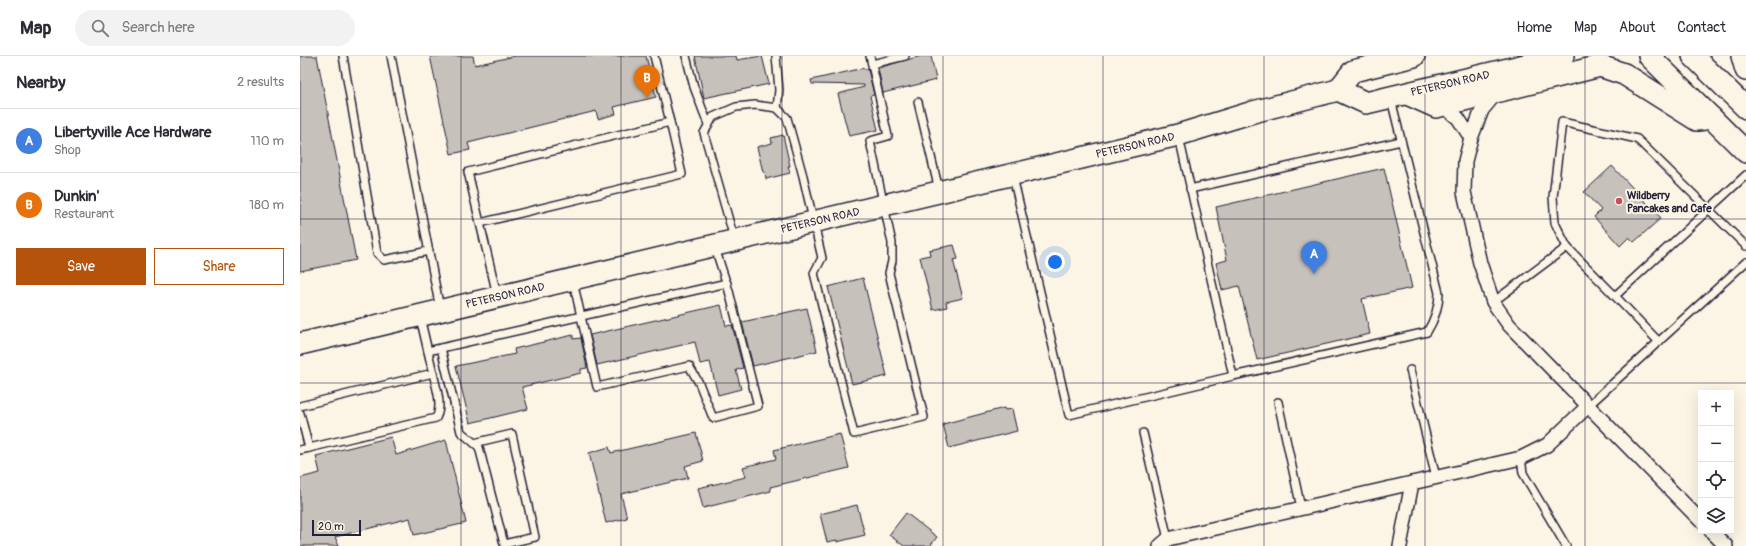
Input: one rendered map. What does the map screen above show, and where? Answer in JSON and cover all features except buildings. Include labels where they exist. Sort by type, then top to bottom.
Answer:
[{"type":"main road","points":[[1338,90],[1353,71],[1414,56]]},
{"type":"main road","name":"PETERSON ROAD","points":[[300,344],[1178,135],[1253,112],[1338,90],[1366,103],[1564,56]]},
{"type":"main road","points":[[1649,56],[1746,152]]},
{"type":"main road","points":[[1693,56],[1746,108]]},
{"type":"main road","points":[[1742,56],[1746,70]]},
{"type":"main road","points":[[1399,96],[1436,107],[1600,66],[1624,74],[1697,120],[1712,118]]},
{"type":"street","points":[[1497,92],[1482,110],[1471,138],[1465,161],[1464,192],[1480,263],[1493,302],[1509,325],[1698,518]]},
{"type":"street","points":[[1442,105],[1458,118],[1471,138]]},
{"type":"street","points":[[1164,543],[1301,508],[1521,458],[1546,445],[1588,406]]},
{"type":"street","points":[[1400,546],[1412,483]]},
{"type":"street","points":[[1714,534],[1726,546]]},
{"type":"lane","points":[[343,56],[377,253],[384,260],[429,251]]},
{"type":"lane","points":[[391,56],[440,310]]},
{"type":"lane","points":[[480,223],[682,174],[654,56]]},
{"type":"lane","points":[[686,56],[694,87],[708,124]]},
{"type":"lane","points":[[776,56],[779,90],[777,108]]},
{"type":"lane","points":[[734,240],[704,133],[712,117],[736,107],[755,105],[777,108],[787,118],[822,258],[814,273],[854,434],[924,417],[889,273],[892,260],[892,243],[870,141],[888,136],[870,56]]},
{"type":"lane","points":[[872,64],[906,56]]},
{"type":"lane","points":[[1013,174],[1069,415],[1427,332],[1434,320],[1439,306],[1439,293],[1401,141],[1399,96]]},
{"type":"lane","points":[[918,102],[940,192]]},
{"type":"lane","points":[[497,297],[468,172],[670,122]]},
{"type":"lane","points":[[1658,342],[1567,247],[1555,224],[1553,198],[1562,122],[1637,139],[1746,246]]},
{"type":"lane","points":[[1178,135],[1233,376]]},
{"type":"lane","points":[[1190,189],[1401,141]]},
{"type":"lane","points":[[1615,296],[1746,175]]},
{"type":"lane","points":[[573,279],[597,387],[689,366],[699,383],[713,418],[758,406],[727,282],[714,246]]},
{"type":"lane","points":[[1493,302],[1567,247]]},
{"type":"lane","points":[[1588,406],[1746,262]]},
{"type":"lane","points":[[428,351],[727,282]]},
{"type":"lane","points":[[300,450],[436,418],[439,412],[438,402],[420,315]]},
{"type":"lane","points":[[442,348],[461,432],[474,443],[479,447],[504,544],[535,537],[512,434],[474,443]]},
{"type":"lane","points":[[1410,370],[1436,477]]},
{"type":"lane","points":[[300,406],[433,373]]},
{"type":"lane","points":[[1278,402],[1301,508]]},
{"type":"lane","points":[[300,413],[310,448]]},
{"type":"lane","points":[[1143,433],[1164,543]]},
{"type":"lane","points":[[1521,458],[1523,473],[1566,546]]},
{"type":"place","name":"Dunkin'","points":[[647,98]]},
{"type":"place","name":"Wildberry Pancakes and Cafe","points":[[1619,201]]},
{"type":"place","name":"Libertyville Ace Hardware","points":[[1314,274]]}]
